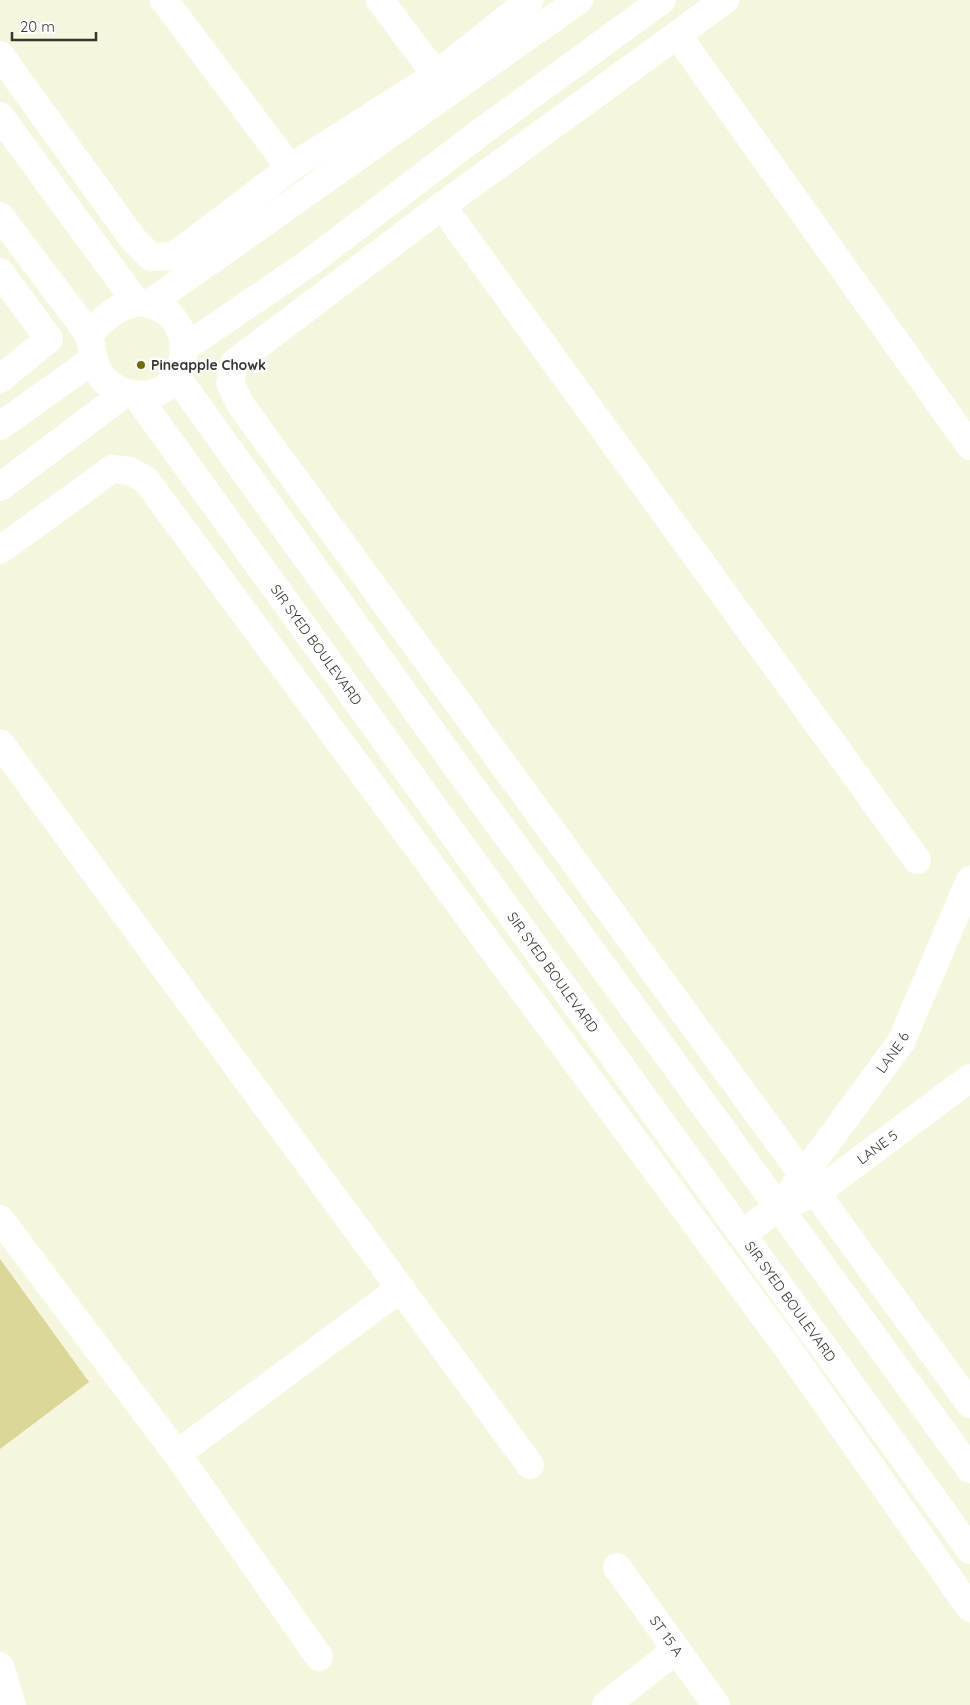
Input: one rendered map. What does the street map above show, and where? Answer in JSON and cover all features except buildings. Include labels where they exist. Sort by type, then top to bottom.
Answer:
[{"type":"street","points":[[164,0],[290,168]]},
{"type":"street","points":[[380,0],[436,75]]},
{"type":"street","points":[[0,55],[133,239],[151,257],[174,256],[290,168],[436,75],[530,0]]},
{"type":"street","points":[[0,426],[92,346],[104,318],[118,307],[143,303],[578,0]]},
{"type":"street","points":[[184,348],[309,263],[484,130],[662,0]]},
{"type":"street","points":[[725,0],[442,206],[234,363],[230,383],[240,404],[970,1404]]},
{"type":"street","points":[[678,36],[970,446]]},
{"type":"street","points":[[0,116],[143,303],[163,310],[174,320],[182,333],[184,348],[183,360],[176,376],[159,390],[130,394],[0,487]]},
{"type":"street","points":[[442,206],[917,860]]},
{"type":"street","points":[[0,216],[92,346],[105,380],[130,394]]},
{"type":"street","points":[[0,272],[49,340],[0,379]]},
{"type":"street","points":[[176,376],[457,767],[780,1206],[970,1469]]},
{"type":"street","name":"SIR SYED BOULEVARD","points":[[130,394],[970,1550]]},
{"type":"street","points":[[0,550],[112,469],[130,471],[146,480],[784,1343],[970,1608]]},
{"type":"street","points":[[0,742],[530,1465]]},
{"type":"street","points":[[457,767],[488,743]]},
{"type":"street","name":"LANE 6","points":[[810,1184],[901,1042],[970,880]]},
{"type":"street","name":"LANE 5","points":[[742,1234],[810,1184],[970,1078]]},
{"type":"street","points":[[0,1219],[176,1454],[318,1657]]},
{"type":"street","points":[[176,1454],[401,1288]]},
{"type":"street","name":"ST 15 A","points":[[617,1567],[716,1705]]},
{"type":"street","points":[[606,1705],[676,1650]]},
{"type":"street","points":[[0,1666],[12,1705]]},
{"type":"shaded area","points":[[0,1259],[89,1382],[0,1449]]},
{"type":"place","name":"Pineapple Chowk","points":[[141,365]]}]
